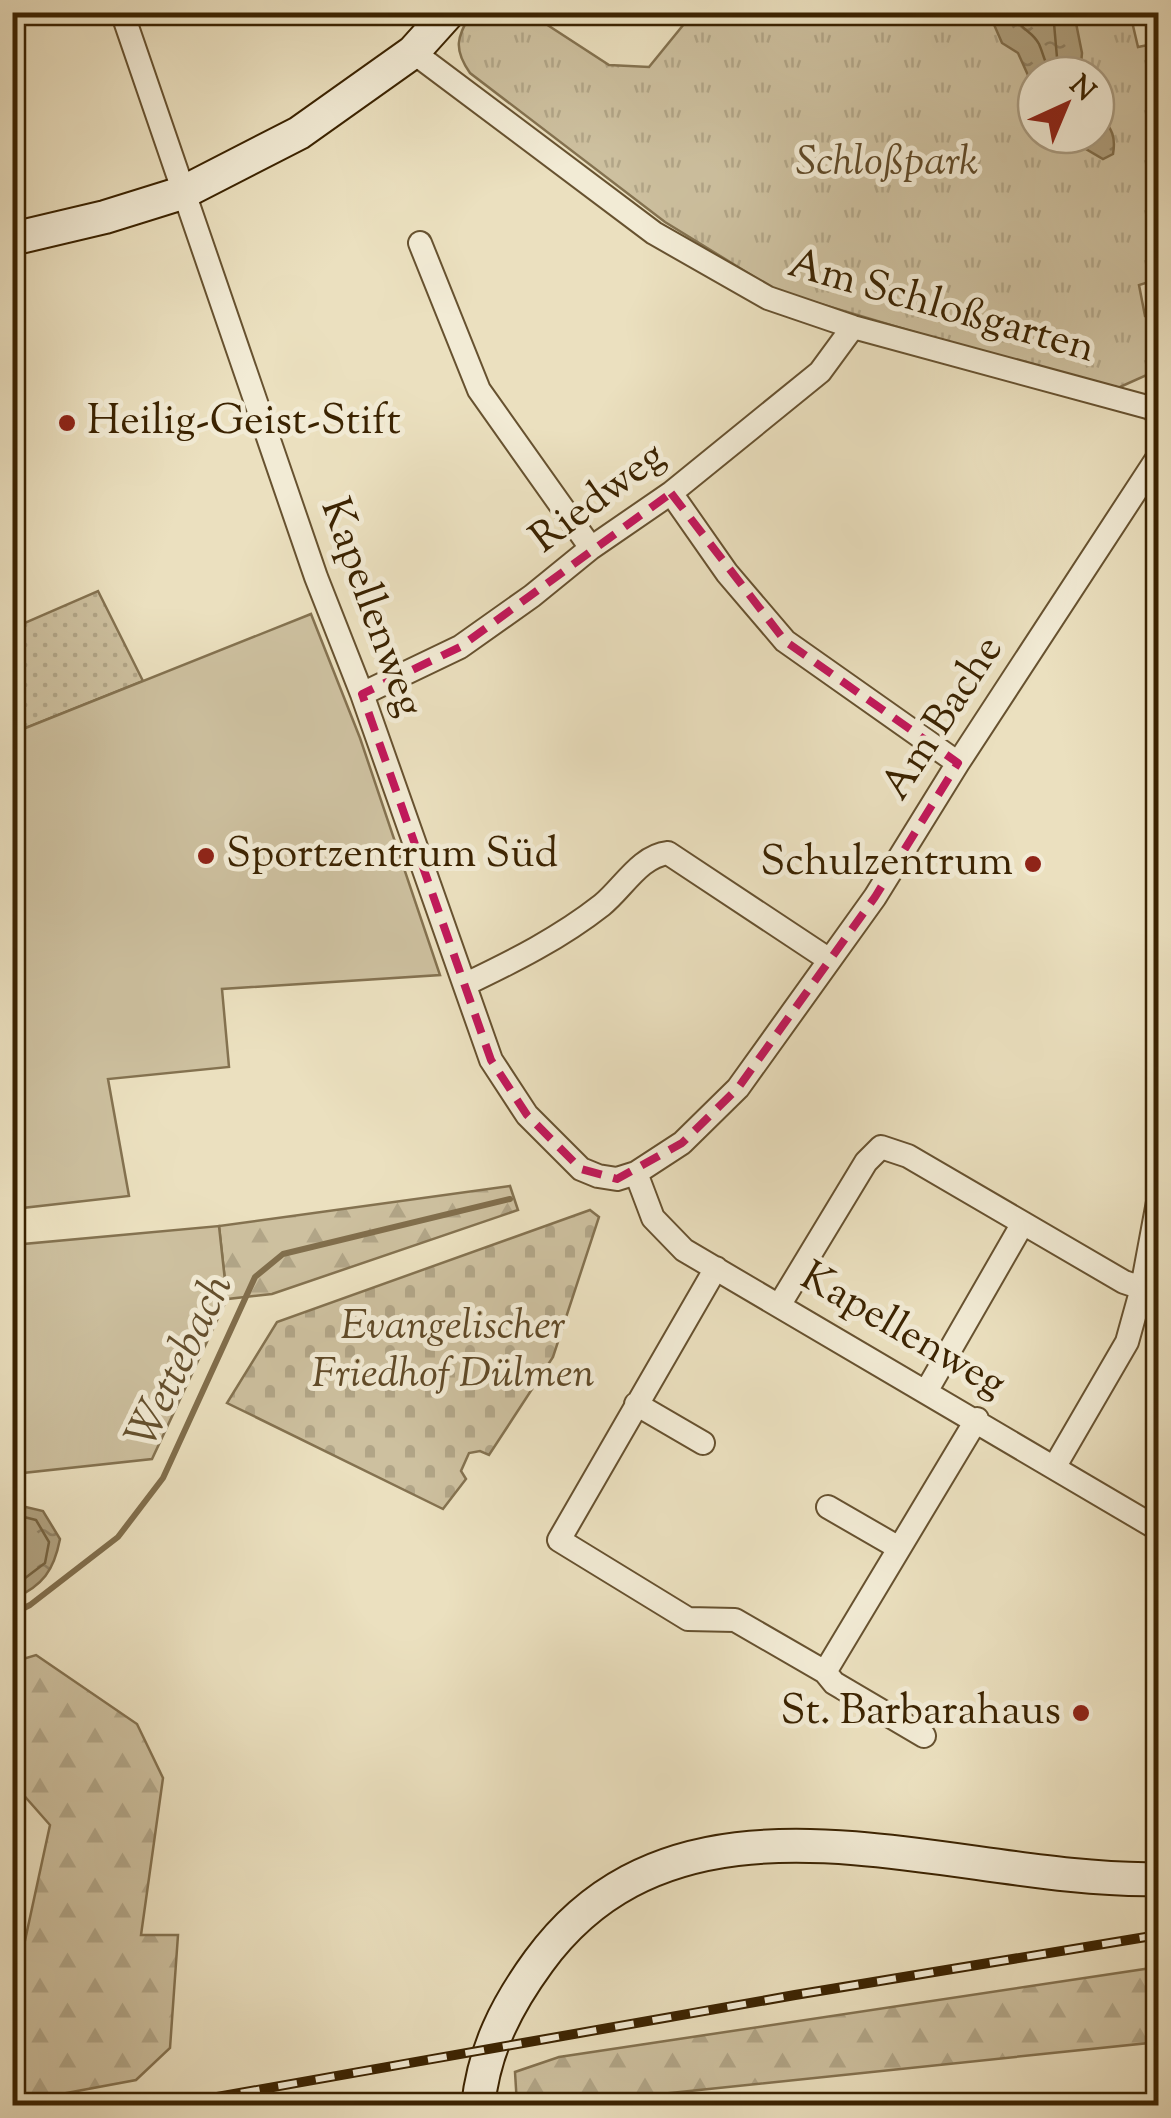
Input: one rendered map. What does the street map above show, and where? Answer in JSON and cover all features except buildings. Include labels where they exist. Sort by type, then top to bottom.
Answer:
[{"type":"street","name":"Kapellenweg","points":[[122,12],[316,577],[362,694],[492,1060],[526,1115],[581,1170],[626,1176],[653,1218],[684,1250],[927,1390],[1158,1530]]},
{"type":"street","points":[[12,239],[105,217],[182,193],[299,133],[413,52],[449,12]]},
{"type":"street","name":"Am Schloßgarten","points":[[413,52],[654,233],[768,298],[852,327],[1150,408],[1158,416]]},
{"type":"street","points":[[420,244],[479,390],[591,548]]},
{"type":"street","name":"Riedweg","points":[[362,694],[460,647],[591,548],[672,494],[820,372],[852,327]]},
{"type":"street","name":"Am Bache","points":[[626,1176],[682,1143],[738,1088],[875,897],[1158,457]]},
{"type":"street","points":[[672,494],[726,573],[785,641],[958,763]]},
{"type":"street","points":[[466,984],[538,949],[603,904],[654,855],[668,853],[828,959]]},
{"type":"street","points":[[780,1304],[866,1162],[881,1147],[908,1156],[1124,1282],[1142,1288]]},
{"type":"street","points":[[1055,1466],[1127,1342],[1158,1202]]},
{"type":"street","points":[[927,1390],[1023,1223]]},
{"type":"street","points":[[716,1268],[559,1540],[688,1619],[735,1620],[924,1736]]},
{"type":"street","points":[[636,1404],[703,1443]]},
{"type":"street","points":[[824,1672],[976,1419]]},
{"type":"street","points":[[828,1507],[899,1548]]},
{"type":"street","points":[[478,2106],[481,2077],[515,1994],[579,1915],[617,1887],[646,1873],[718,1851],[810,1845],[932,1856],[1017,1871],[1116,1880],[1158,1879]]},
{"type":"highlighted area","points":[[671,493],[785,641],[958,763],[875,897],[738,1088],[682,1143],[617,1179],[581,1169],[527,1115],[491,1060],[362,694],[460,647]]},
{"type":"green space","name":"Schloßpark","points":[[471,13],[529,13],[609,65],[649,67],[693,13],[1130,13],[1138,47],[1158,43],[1158,96],[1151,98],[1158,133],[1158,279],[1139,285],[1145,316],[1158,316],[1158,370],[1120,387],[1105,389],[777,291],[665,222],[470,73],[459,50],[460,36]]},
{"type":"green space","points":[[98,591],[143,681],[13,733],[13,628]]},
{"type":"green space","name":"Sportzentrum Süd","points":[[311,614],[360,738],[440,975],[222,989],[229,1067],[108,1079],[129,1196],[13,1209],[13,733]]},
{"type":"green space","points":[[510,1186],[518,1210],[272,1294],[227,1299],[219,1226]]},
{"type":"green space","name":"Evangelischer Friedhof Dülmen","points":[[590,1210],[599,1217],[553,1357],[489,1455],[480,1451],[469,1453],[461,1471],[466,1479],[443,1509],[227,1403],[277,1322]]},
{"type":"green space","points":[[219,1226],[227,1299],[152,1459],[13,1474],[13,1245]]},
{"type":"green space","points":[[36,1655],[137,1724],[163,1778],[141,1935],[178,1935],[170,2048],[136,2080],[13,2103],[13,1996],[50,1825],[13,1783],[13,1662]]},
{"type":"green space","points":[[1158,1967],[1158,2042],[594,2101],[593,2105],[517,2105],[515,2072],[559,2057]]},
{"type":"water","points":[[989,13],[1074,13],[1082,55],[1019,55],[1002,43]]},
{"type":"water","points":[[13,1504],[43,1511],[60,1539],[46,1576],[13,1599]]},
{"type":"waterway","name":"Wettebach","points":[[12,1614],[30,1605],[118,1537],[163,1478],[255,1277],[283,1254],[510,1199]]},
{"type":"railway","points":[[166,2106],[1158,1935]]},
{"type":"place","name":"Heilig-Geist-Stift","points":[[67,423]]},
{"type":"place","name":"Sportzentrum Süd","points":[[206,856]]},
{"type":"place","name":"Schulzentrum","points":[[1033,864]]},
{"type":"place","name":"St. Barbarahaus","points":[[1081,1713]]}]
